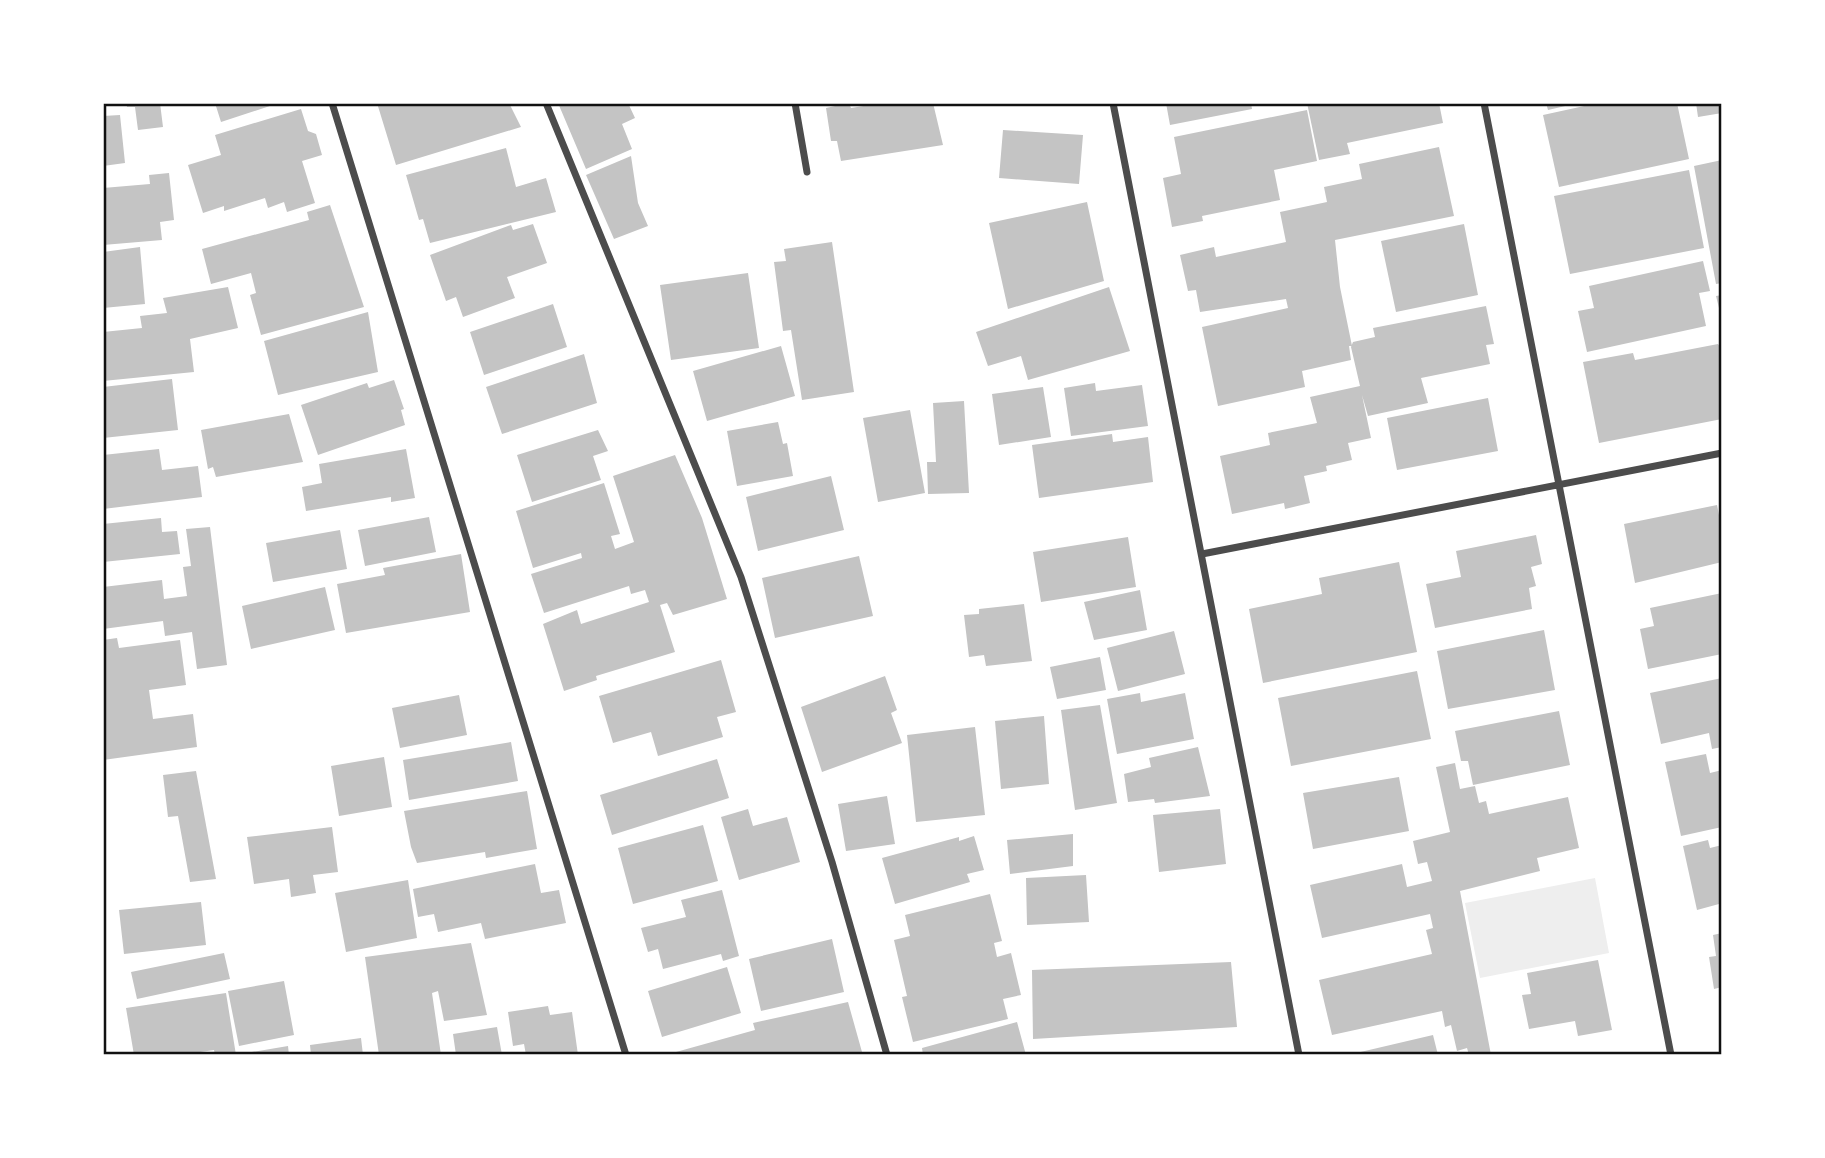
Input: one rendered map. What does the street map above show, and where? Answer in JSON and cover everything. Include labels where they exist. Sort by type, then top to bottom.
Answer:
[{"type":"street","points":[[332,103],[626,1055]]},
{"type":"street","points":[[545,103],[741,577],[832,862],[887,1055]]},
{"type":"street","points":[[795,103],[807,172]]},
{"type":"street","points":[[1113,103],[1299,1055]]},
{"type":"street","points":[[1484,103],[1671,1055]]},
{"type":"street","points":[[1202,554],[1722,453]]},
{"type":"shaded area","points":[[1595,878],[1609,953],[1480,978],[1465,903]]},
{"type":"building","points":[[126,103],[160,103],[163,127],[138,130],[135,107],[127,107]]},
{"type":"building","points":[[215,103],[275,103],[276,104],[221,122]]},
{"type":"building","points":[[377,103],[509,103],[521,127],[396,165]]},
{"type":"building","points":[[558,103],[628,103],[635,118],[622,124],[632,149],[586,169]]},
{"type":"building","points":[[849,103],[851,108],[882,103],[933,103],[943,145],[841,161],[837,141],[831,141],[826,108]]},
{"type":"building","points":[[1166,103],[1251,103],[1252,109],[1170,125]]},
{"type":"building","points":[[1307,103],[1439,103],[1443,123],[1347,143],[1350,154],[1319,160]]},
{"type":"building","points":[[1546,103],[1573,103],[1574,104],[1548,110]]},
{"type":"building","points":[[1598,103],[1677,103],[1689,159],[1559,187],[1543,115]]},
{"type":"building","points":[[1696,103],[1722,103],[1722,113],[1698,117]]},
{"type":"building","points":[[301,109],[308,131],[316,134],[322,155],[302,161],[315,203],[287,212],[284,202],[268,208],[265,198],[224,211],[224,206],[203,213],[188,165],[221,155],[215,135]]},
{"type":"building","points":[[1307,110],[1317,161],[1274,170],[1280,200],[1202,216],[1203,221],[1172,227],[1163,178],[1181,174],[1174,137]]},
{"type":"building","points":[[120,115],[125,163],[103,166],[103,116]]},
{"type":"building","points":[[1003,130],[1083,135],[1079,184],[999,178]]},
{"type":"building","points":[[1439,147],[1454,216],[1335,240],[1340,287],[1352,346],[1349,346],[1351,360],[1302,371],[1305,387],[1218,406],[1202,327],[1288,308],[1286,299],[1200,312],[1196,290],[1188,291],[1180,255],[1214,247],[1216,257],[1286,242],[1280,212],[1327,202],[1324,187],[1362,179],[1359,164]]},
{"type":"building","points":[[506,148],[516,187],[546,178],[556,212],[430,243],[423,219],[419,220],[406,175]]},
{"type":"building","points":[[631,156],[638,203],[648,226],[614,239],[586,175]]},
{"type":"building","points":[[1722,160],[1722,283],[1716,284],[1694,166]]},
{"type":"building","points":[[1689,170],[1704,248],[1570,274],[1554,196]]},
{"type":"building","points":[[169,173],[174,220],[160,222],[162,240],[103,245],[103,188],[150,184],[149,175]]},
{"type":"building","points":[[1087,202],[1104,281],[1008,309],[989,223]]},
{"type":"building","points":[[330,205],[364,307],[261,335],[250,295],[256,293],[251,273],[211,284],[202,249],[309,220],[307,212]]},
{"type":"building","points":[[533,224],[547,263],[507,277],[515,298],[463,317],[456,297],[446,301],[430,255],[511,225],[513,230]]},
{"type":"building","points":[[1464,224],[1478,295],[1396,312],[1381,241]]},
{"type":"building","points":[[832,242],[854,392],[802,400],[791,330],[783,331],[774,262],[786,261],[784,249]]},
{"type":"building","points":[[140,247],[145,304],[103,308],[103,252]]},
{"type":"building","points":[[1703,261],[1710,291],[1699,293],[1706,326],[1587,352],[1578,311],[1594,308],[1589,286]]},
{"type":"building","points":[[748,273],[759,348],[671,360],[660,285]]},
{"type":"building","points":[[228,287],[238,328],[190,339],[194,372],[103,381],[103,332],[142,328],[140,316],[167,313],[163,298]]},
{"type":"building","points":[[1109,287],[1130,351],[1028,380],[1021,356],[988,366],[976,332]]},
{"type":"building","points":[[1722,295],[1722,316],[1721,316],[1716,296]]},
{"type":"building","points":[[553,304],[567,347],[484,375],[470,332]]},
{"type":"building","points":[[1486,306],[1494,344],[1486,345],[1490,364],[1421,378],[1428,403],[1368,416],[1362,395],[1371,438],[1348,443],[1352,460],[1326,466],[1327,471],[1304,476],[1310,503],[1285,509],[1284,503],[1232,514],[1220,456],[1270,445],[1268,433],[1317,423],[1310,397],[1360,386],[1351,347],[1353,342],[1375,337],[1373,328]]},
{"type":"building","points":[[368,312],[378,372],[278,395],[264,341]]},
{"type":"building","points":[[1718,344],[1722,349],[1722,419],[1599,443],[1583,362],[1633,353],[1635,360]]},
{"type":"building","points":[[781,346],[795,396],[707,421],[693,371]]},
{"type":"building","points":[[584,354],[597,403],[502,434],[486,387]]},
{"type":"building","points":[[172,379],[178,430],[103,438],[103,387]]},
{"type":"building","points":[[394,380],[404,409],[401,410],[405,425],[318,455],[301,405],[367,383],[369,388]]},
{"type":"building","points":[[1095,383],[1096,391],[1142,385],[1148,426],[1071,436],[1064,388]]},
{"type":"building","points":[[1043,387],[1051,437],[999,445],[992,394]]},
{"type":"building","points":[[1488,398],[1498,451],[1397,470],[1387,418]]},
{"type":"building","points":[[964,401],[969,493],[928,494],[927,462],[936,462],[933,403]]},
{"type":"building","points":[[910,410],[925,493],[878,502],[863,418]]},
{"type":"building","points":[[289,414],[303,462],[216,477],[213,467],[208,469],[201,430]]},
{"type":"building","points":[[778,422],[783,444],[787,443],[793,476],[737,486],[727,431]]},
{"type":"building","points":[[598,430],[608,451],[593,456],[601,480],[532,502],[517,455]]},
{"type":"building","points":[[1112,434],[1113,442],[1148,437],[1153,482],[1039,498],[1032,445]]},
{"type":"building","points":[[159,449],[162,470],[198,466],[202,497],[103,509],[103,455]]},
{"type":"building","points":[[406,449],[415,498],[391,502],[391,497],[306,511],[302,487],[322,483],[319,464]]},
{"type":"building","points":[[675,455],[702,518],[727,599],[673,615],[667,603],[660,605],[675,652],[596,676],[597,680],[564,691],[543,624],[577,610],[581,624],[649,602],[645,590],[631,594],[629,586],[544,613],[531,574],[582,558],[581,553],[533,568],[516,511],[604,483],[620,534],[611,536],[615,549],[634,542],[613,476]]},
{"type":"building","points":[[831,476],[844,530],[758,551],[746,497]]},
{"type":"building","points":[[1717,505],[1722,530],[1722,562],[1635,583],[1624,524]]},
{"type":"building","points":[[429,517],[436,552],[365,566],[358,530]]},
{"type":"building","points":[[161,518],[162,532],[177,531],[180,554],[103,562],[103,524]]},
{"type":"building","points":[[210,527],[227,665],[197,669],[192,632],[165,636],[163,621],[103,629],[103,587],[162,580],[164,599],[187,596],[183,567],[191,566],[186,529]]},
{"type":"building","points":[[340,530],[347,569],[273,582],[266,543]]},
{"type":"building","points":[[1536,535],[1542,564],[1531,567],[1536,586],[1529,588],[1532,609],[1435,628],[1426,584],[1461,577],[1456,551]]},
{"type":"building","points":[[1128,537],[1136,587],[1041,602],[1033,552]]},
{"type":"building","points":[[461,554],[470,612],[346,633],[337,584],[385,575],[383,568]]},
{"type":"building","points":[[859,556],[873,616],[775,638],[762,578]]},
{"type":"building","points":[[1399,562],[1417,652],[1263,683],[1249,609],[1322,594],[1319,578]]},
{"type":"building","points":[[325,587],[335,630],[251,649],[242,606]]},
{"type":"building","points":[[1140,590],[1147,630],[1094,640],[1084,602]]},
{"type":"building","points":[[1722,593],[1722,654],[1648,669],[1640,629],[1654,626],[1650,608]]},
{"type":"building","points":[[1024,604],[1032,661],[986,666],[984,655],[969,657],[964,615],[979,614],[979,609]]},
{"type":"building","points":[[1544,630],[1555,690],[1448,709],[1437,651]]},
{"type":"building","points":[[1174,631],[1185,674],[1118,691],[1107,648]]},
{"type":"building","points":[[117,638],[119,648],[180,640],[186,685],[149,690],[153,719],[193,714],[197,747],[103,760],[103,640]]},
{"type":"building","points":[[1100,657],[1106,690],[1057,699],[1050,667]]},
{"type":"building","points":[[721,660],[736,712],[717,717],[723,737],[658,756],[651,732],[613,743],[599,696]]},
{"type":"building","points":[[1417,671],[1431,739],[1291,766],[1278,698]]},
{"type":"building","points":[[885,676],[897,710],[891,713],[902,743],[822,772],[801,707]]},
{"type":"building","points":[[1722,678],[1722,747],[1712,749],[1709,733],[1661,744],[1650,693]]},
{"type":"building","points":[[1140,693],[1141,702],[1185,693],[1194,739],[1117,754],[1107,699]]},
{"type":"building","points":[[459,695],[467,735],[400,748],[392,708]]},
{"type":"building","points":[[1100,705],[1117,803],[1075,810],[1061,710]]},
{"type":"building","points":[[1559,711],[1570,765],[1473,785],[1468,761],[1461,761],[1455,731]]},
{"type":"building","points":[[1044,716],[1049,784],[1001,789],[995,721]]},
{"type":"building","points":[[975,727],[985,815],[916,822],[907,735]]},
{"type":"building","points":[[511,742],[518,781],[409,800],[403,760]]},
{"type":"building","points":[[1198,747],[1210,796],[1155,803],[1154,799],[1128,802],[1124,774],[1151,767],[1149,758]]},
{"type":"building","points":[[1706,754],[1710,773],[1722,770],[1722,827],[1681,836],[1665,762]]},
{"type":"building","points":[[384,757],[392,807],[339,816],[331,766]]},
{"type":"building","points":[[717,759],[729,798],[612,835],[600,795]]},
{"type":"building","points":[[1455,763],[1460,789],[1475,786],[1479,803],[1486,801],[1489,814],[1568,797],[1579,848],[1537,858],[1540,871],[1460,891],[1491,1055],[1469,1055],[1467,1048],[1457,1051],[1451,1025],[1445,1027],[1442,1011],[1332,1035],[1319,980],[1432,954],[1426,930],[1433,928],[1430,914],[1322,938],[1310,885],[1402,864],[1407,887],[1432,881],[1427,862],[1418,864],[1413,841],[1450,832],[1436,767]]},
{"type":"building","points":[[196,771],[216,879],[190,882],[178,816],[168,817],[163,775]]},
{"type":"building","points":[[1399,777],[1409,831],[1313,849],[1303,793]]},
{"type":"building","points":[[527,791],[537,849],[486,858],[485,852],[417,863],[404,811]]},
{"type":"building","points":[[887,796],[895,844],[846,851],[838,804]]},
{"type":"building","points":[[748,809],[753,826],[787,817],[800,862],[739,880],[721,817]]},
{"type":"building","points":[[1220,809],[1226,864],[1159,872],[1153,815]]},
{"type":"building","points":[[703,825],[718,881],[633,904],[618,848]]},
{"type":"building","points":[[332,827],[338,872],[313,875],[316,893],[291,897],[289,879],[254,884],[247,837]]},
{"type":"building","points":[[1073,834],[1073,866],[1010,874],[1007,840]]},
{"type":"building","points":[[974,836],[984,870],[967,874],[970,882],[895,904],[882,858],[959,837],[959,841]]},
{"type":"building","points":[[1708,840],[1710,848],[1722,845],[1722,912],[1719,904],[1697,910],[1683,846]]},
{"type":"building","points":[[535,864],[541,893],[559,890],[566,923],[485,939],[481,923],[438,932],[434,914],[418,917],[413,889]]},
{"type":"building","points":[[1086,875],[1089,922],[1027,925],[1026,878]]},
{"type":"building","points":[[408,880],[417,938],[346,952],[335,893]]},
{"type":"building","points":[[722,890],[739,956],[723,961],[721,954],[663,969],[658,949],[648,952],[641,928],[686,917],[681,900]]},
{"type":"building","points":[[990,894],[1002,941],[994,943],[997,957],[1011,953],[1021,995],[1003,999],[1008,1019],[913,1042],[902,997],[907,996],[894,940],[910,936],[905,915]]},
{"type":"building","points":[[201,902],[206,945],[124,954],[119,910]]},
{"type":"building","points":[[1722,933],[1722,987],[1714,989],[1709,957],[1716,956],[1713,935]]},
{"type":"building","points":[[832,939],[844,992],[761,1011],[749,959]]},
{"type":"building","points":[[471,943],[487,1015],[444,1021],[438,991],[432,993],[441,1055],[379,1055],[365,957]]},
{"type":"building","points":[[224,953],[230,979],[137,999],[131,972]]},
{"type":"building","points":[[1598,960],[1612,1030],[1578,1036],[1575,1021],[1529,1029],[1522,995],[1531,994],[1527,973]]},
{"type":"building","points":[[1231,962],[1237,1027],[1033,1039],[1032,970]]},
{"type":"building","points":[[727,967],[741,1013],[662,1037],[648,991]]},
{"type":"building","points":[[284,981],[294,1035],[239,1046],[228,991]]},
{"type":"building","points":[[226,993],[236,1055],[215,1055],[214,1050],[180,1055],[134,1055],[126,1008]]},
{"type":"building","points":[[848,1002],[862,1052],[677,1055],[676,1052],[755,1030],[753,1023]]},
{"type":"building","points":[[548,1006],[550,1015],[572,1012],[578,1055],[526,1055],[524,1044],[513,1046],[508,1012]]},
{"type":"building","points":[[1017,1022],[1026,1055],[923,1055],[922,1048]]},
{"type":"building","points":[[497,1027],[502,1055],[456,1055],[453,1034]]},
{"type":"building","points":[[1433,1035],[1438,1055],[1352,1054]]},
{"type":"building","points":[[361,1038],[363,1055],[311,1055],[310,1045]]},
{"type":"building","points":[[288,1046],[289,1055],[246,1053]]}]
